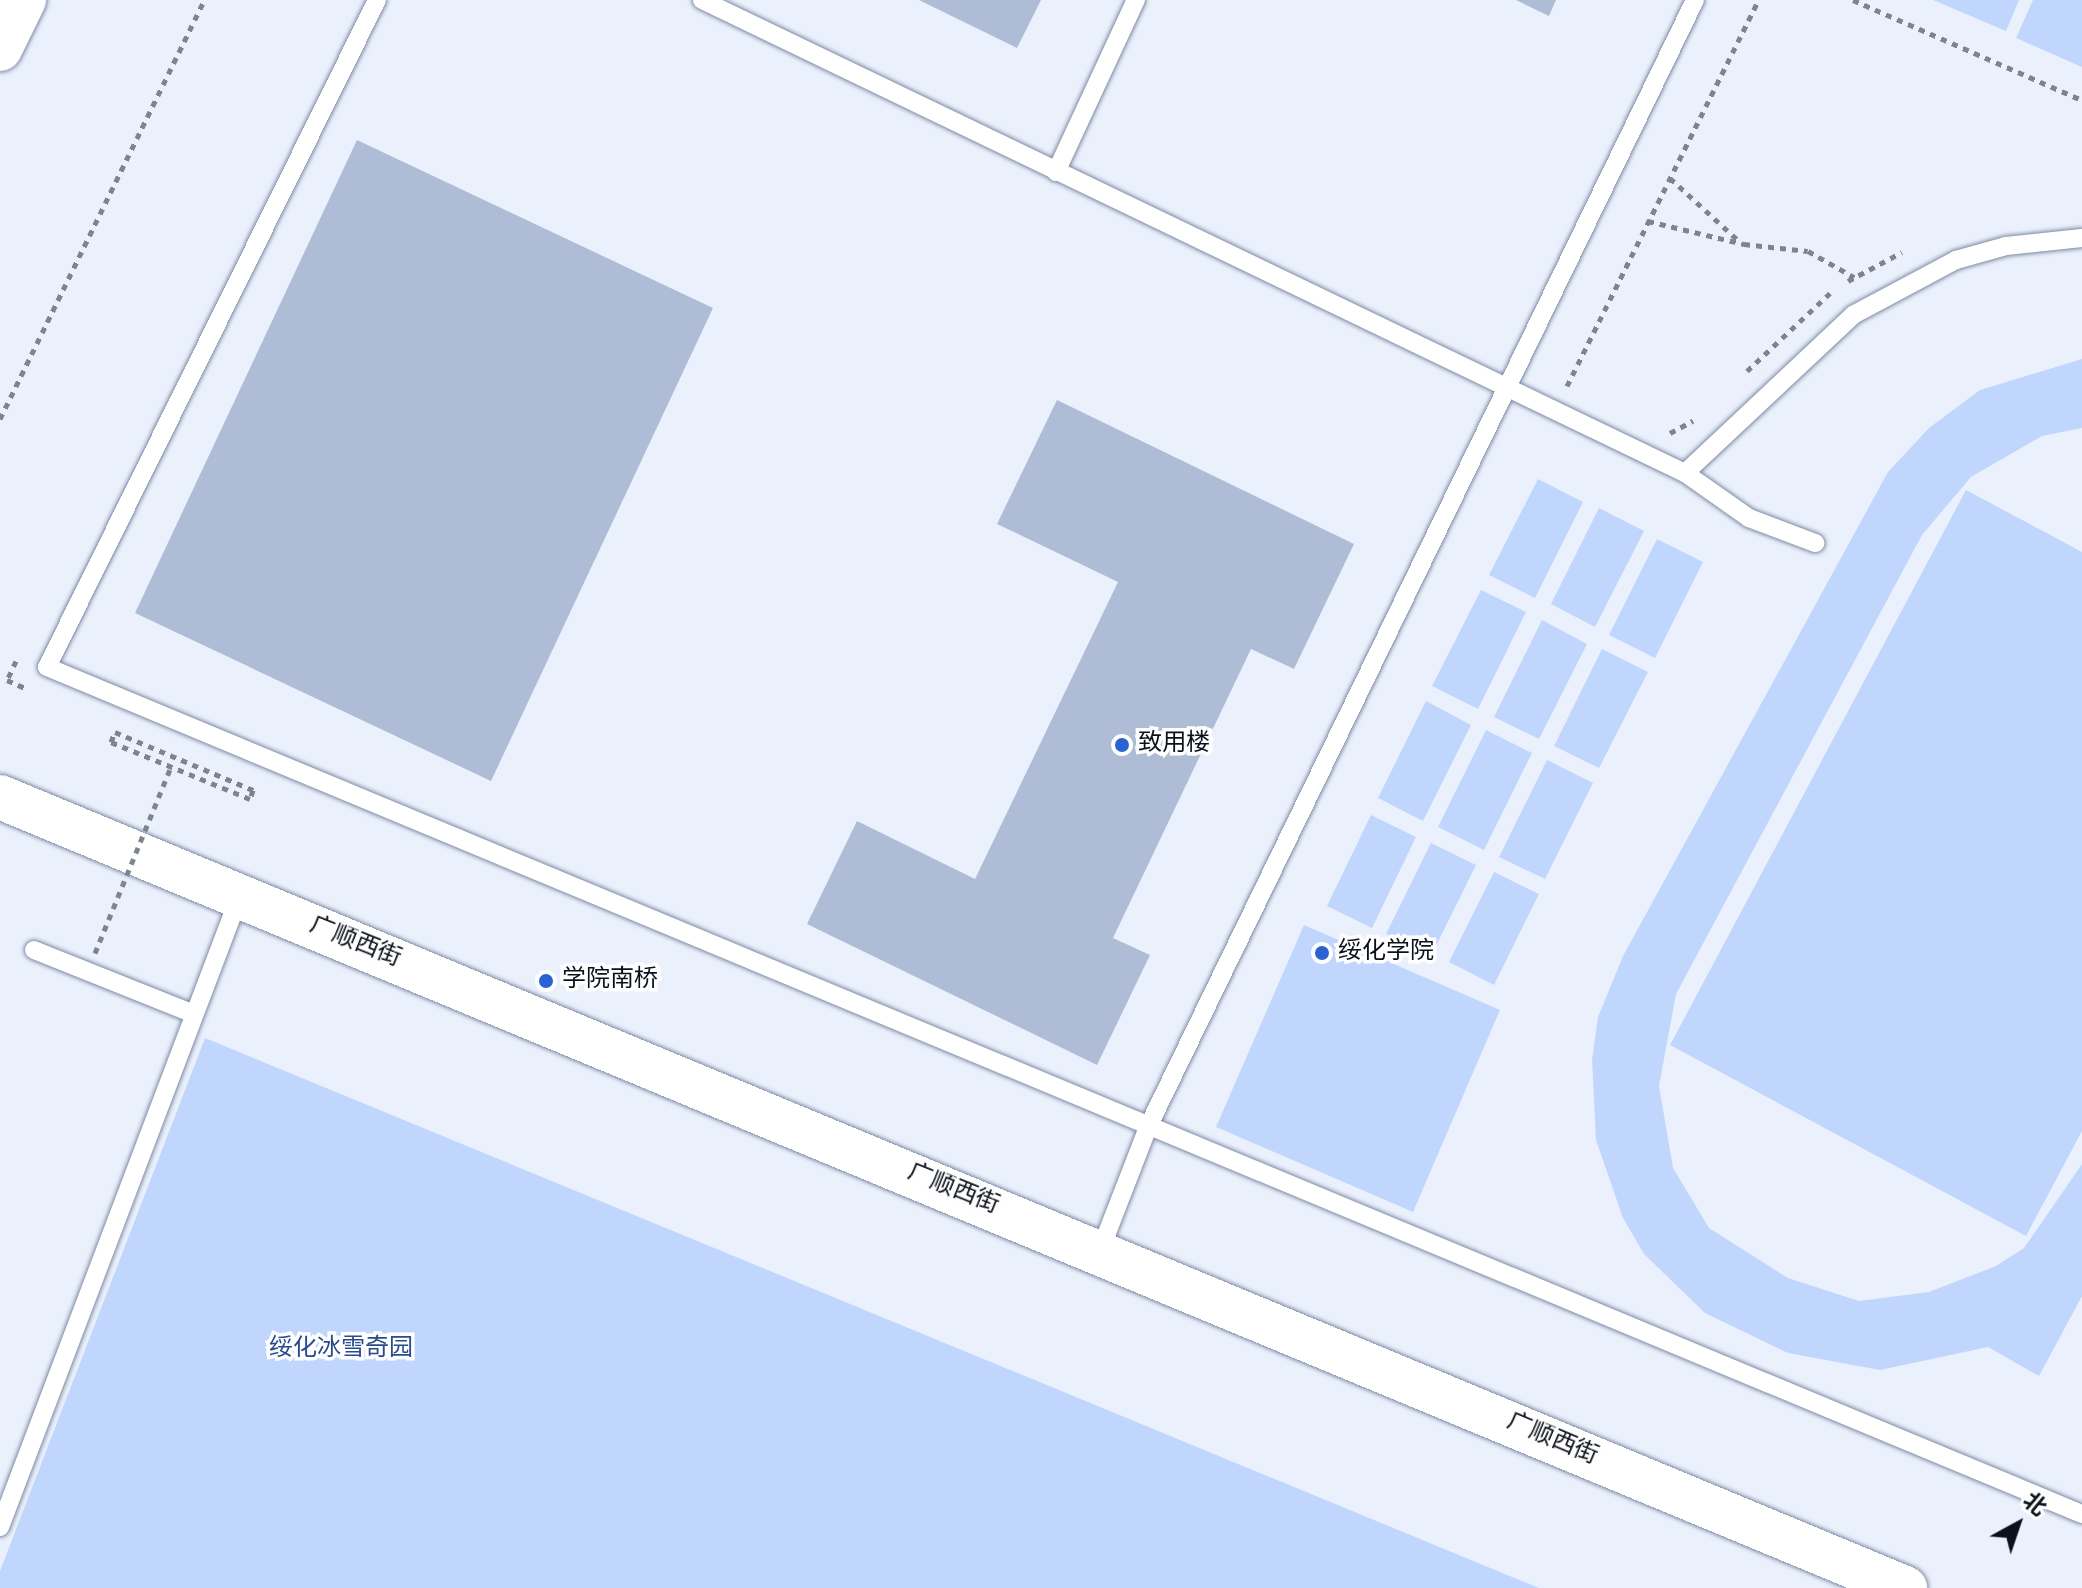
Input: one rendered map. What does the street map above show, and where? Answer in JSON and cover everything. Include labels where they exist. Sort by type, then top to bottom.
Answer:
[{"type":"main road","points":[[0,49],[24,0]]},
{"type":"main road","name":"广顺西街","points":[[0,797],[1100,1251],[1905,1588]]},
{"type":"lane","points":[[377,0],[47,667],[2082,1514]]},
{"type":"lane","points":[[702,0],[1685,473],[1749,518],[1815,543]]},
{"type":"lane","points":[[1056,172],[1136,0]]},
{"type":"lane","points":[[1100,1251],[1148,1127],[1695,0]]},
{"type":"lane","points":[[1685,473],[1853,315],[1956,260],[2006,246],[2082,238]]},
{"type":"lane","points":[[0,1527],[240,895]]},
{"type":"lane","points":[[34,950],[194,1014]]},
{"type":"path","points":[[0,419],[204,0]]},
{"type":"path","points":[[1567,386],[1759,0]]},
{"type":"path","points":[[1853,0],[2082,100]]},
{"type":"path","points":[[1670,178],[1744,244]]},
{"type":"path","points":[[1648,221],[1744,244],[1808,251],[1854,277]]},
{"type":"path","points":[[21,652],[7,680],[34,692]]},
{"type":"path","points":[[103,720],[260,785]]},
{"type":"path","points":[[115,732],[253,790],[250,799],[171,767],[111,742],[115,732]]},
{"type":"path","points":[[95,953],[171,767]]},
{"type":"green space","points":[[1933,0],[2019,0],[2006,31]]},
{"type":"green space","points":[[2033,0],[2082,0],[2082,67],[2016,38]]},
{"type":"green space","points":[[2082,359],[2082,428],[2042,436],[1971,477],[1922,535],[1676,994],[1659,1086],[1673,1168],[1709,1228],[1788,1278],[1859,1301],[1929,1292],[1996,1266],[2024,1248],[2082,1164],[2082,1296],[2039,1376],[1988,1347],[1880,1370],[1788,1353],[1705,1313],[1644,1254],[1623,1218],[1596,1140],[1592,1060],[1598,1017],[1623,956],[1888,472],[1929,428],[1980,390]]},
{"type":"green space","points":[[1538,479],[1583,502],[1535,598],[1489,575]]},
{"type":"green space","points":[[1966,490],[2082,552],[2082,1131],[2026,1236],[1670,1045]]},
{"type":"green space","points":[[1599,508],[1644,531],[1595,627],[1551,604]]},
{"type":"green space","points":[[1657,539],[1703,562],[1655,658],[1609,635]]},
{"type":"green space","points":[[1481,590],[1526,612],[1478,709],[1432,686]]},
{"type":"green space","points":[[1542,620],[1587,644],[1539,739],[1494,717]]},
{"type":"green space","points":[[1602,649],[1648,672],[1599,768],[1554,746]]},
{"type":"green space","points":[[1426,701],[1471,725],[1423,821],[1378,798]]},
{"type":"green space","points":[[1486,730],[1532,753],[1484,850],[1438,827]]},
{"type":"green space","points":[[1547,760],[1593,783],[1545,879],[1499,857]]},
{"type":"green space","points":[[1371,815],[1416,837],[1372,928],[1327,906]]},
{"type":"green space","points":[[1431,843],[1476,865],[1431,956],[1386,934]]},
{"type":"green space","points":[[1494,872],[1539,894],[1494,985],[1449,962]]},
{"type":"green space","points":[[1304,925],[1500,1010],[1413,1212],[1216,1127]]},
{"type":"green space","name":"绥化冰雪奇园","points":[[205,1038],[1539,1588],[0,1588],[0,1571]]},
{"type":"building","points":[[919,0],[1041,0],[1017,48]]},
{"type":"building","points":[[1516,0],[1556,0],[1549,16]]},
{"type":"building","points":[[357,140],[713,308],[491,781],[135,613]]},
{"type":"building","name":"致用楼","points":[[1057,400],[1354,544],[1294,669],[1251,649],[1113,938],[1150,955],[1097,1065],[807,924],[857,821],[975,879],[1118,582],[997,524]]},
{"type":"place","name":"致用楼","points":[[1122,745]]},
{"type":"place","name":"绥化学院","points":[[1322,953]]},
{"type":"place","name":"学院南桥","points":[[546,981]]}]
